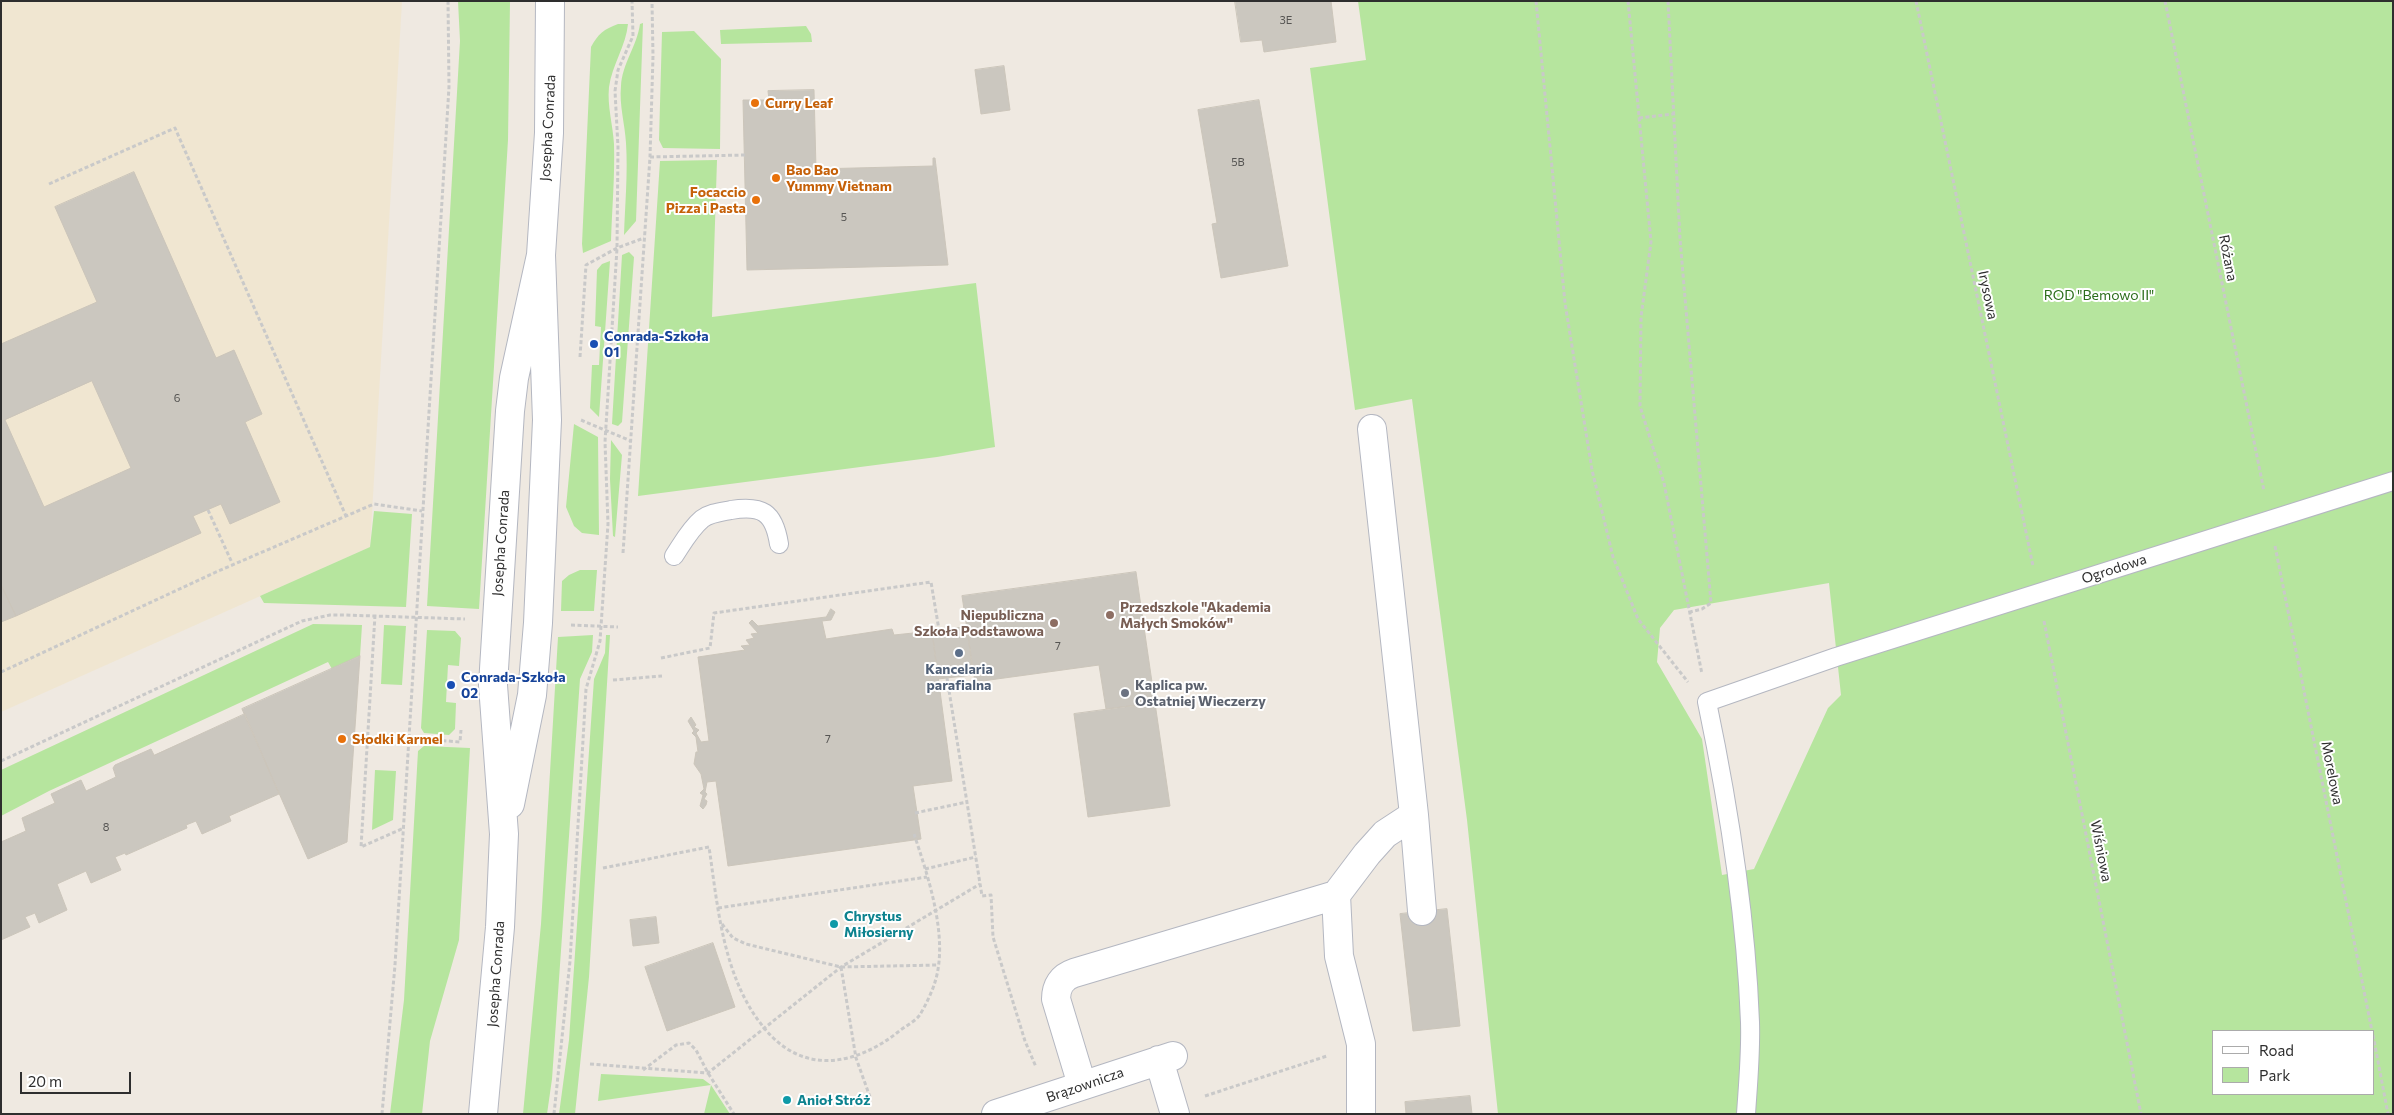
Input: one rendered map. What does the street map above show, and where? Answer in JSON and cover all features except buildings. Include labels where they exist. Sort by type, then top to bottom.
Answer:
[{"type":"street","name":"Josepha Conrada","points":[[504,834],[532,695],[538,623],[547,395],[541,255],[549,132],[550,1]]},
{"type":"street","name":"Josepha Conrada","points":[[483,1114],[500,937],[504,834],[494,720],[493,685],[496,621],[512,395],[541,255]]},
{"type":"street","points":[[1372,429],[1414,815],[1422,911]]},
{"type":"street","points":[[1082,1085],[1056,998],[1058,987],[1064,978],[1084,970],[1336,895],[1367,854],[1385,834],[1414,815]]},
{"type":"street","points":[[1336,895],[1339,956],[1361,1044],[1361,1114]]},
{"type":"street","name":"Brązownicza","points":[[996,1114],[1166,1058],[1174,1110]]},
{"type":"lane","name":"Ogrodowa","points":[[1707,702],[1836,657],[2393,481]]},
{"type":"lane","points":[[674,556],[692,530],[704,518],[712,514],[744,508],[756,509],[768,515],[775,526],[779,544]]},
{"type":"lane","points":[[1707,702],[1722,775],[1739,891],[1750,1024],[1746,1114]]},
{"type":"path","points":[[382,1114],[390,1046],[449,87],[448,1]]},
{"type":"path","points":[[554,1114],[570,961],[586,690],[588,677],[599,647],[601,626],[608,524],[604,471],[617,248],[618,147],[615,91],[618,70],[633,36],[632,1]]},
{"type":"path","points":[[622,553],[650,157],[653,56],[652,1]]},
{"type":"path","points":[[1536,1],[1565,302],[1592,470],[1611,548],[1638,619],[1676,669],[1707,702]]},
{"type":"path","points":[[1628,1],[1651,242],[1642,317],[1640,406],[1664,483],[1707,702]]},
{"type":"path","points":[[1668,1],[1680,239],[1710,603],[1702,609],[1690,612]]},
{"type":"path","name":"Irysowa","points":[[1916,1],[2038,593]]},
{"type":"path","name":"Różana","points":[[2165,1],[2270,520]]},
{"type":"path","points":[[1639,118],[1674,114]]},
{"type":"path","points":[[49,184],[176,128],[346,516]]},
{"type":"path","points":[[650,157],[745,155]]},
{"type":"path","points":[[580,361],[586,265],[617,248],[644,238]]},
{"type":"path","points":[[577,419],[631,441]]},
{"type":"path","points":[[1,672],[233,565],[374,504],[422,511]]},
{"type":"path","points":[[208,510],[233,565]]},
{"type":"path","name":"Morelowa","points":[[2270,520],[2372,1030]]},
{"type":"path","points":[[661,658],[710,648],[714,613],[931,582],[939,630]]},
{"type":"path","name":"Wiśniowa","points":[[2038,593],[2141,1114]]},
{"type":"path","points":[[1,761],[302,621],[330,615],[375,615],[496,621]]},
{"type":"path","points":[[375,615],[361,847],[404,828]]},
{"type":"path","points":[[538,623],[618,627]]},
{"type":"path","points":[[613,680],[662,676]]},
{"type":"path","points":[[946,678],[982,896],[992,894],[993,937],[1025,1041],[1048,1097]]},
{"type":"path","points":[[410,738],[460,742],[461,723]]},
{"type":"path","points":[[915,813],[967,802]]},
{"type":"path","points":[[603,868],[709,847],[718,908],[729,961],[745,997],[765,1029],[791,1053],[825,1062],[856,1058],[885,1043],[918,1016],[935,982],[940,954],[934,910],[925,869],[914,834]]},
{"type":"path","points":[[925,869],[976,857]]},
{"type":"path","points":[[718,908],[927,877]]},
{"type":"path","points":[[590,1064],[643,1070],[708,1073],[841,967],[980,884]]},
{"type":"path","points":[[722,923],[733,938],[746,944],[841,967],[938,965]]},
{"type":"path","points":[[841,967],[856,1058],[870,1097]]},
{"type":"path","points":[[2374,1040],[2388,1114]]},
{"type":"path","points":[[643,1070],[676,1045],[685,1043],[694,1047],[734,1114]]},
{"type":"path","points":[[1174,1110],[1329,1055]]},
{"type":"shaded area","points":[[1,1],[402,1],[370,547],[1,712]]},
{"type":"green space","points":[[458,1],[510,1],[508,140],[479,609],[427,606],[460,41]]},
{"type":"green space","name":"ROD \"Bemowo II\"","points":[[1358,1],[2393,1],[2393,1114],[1498,1114],[1467,820],[1412,399],[1355,410],[1310,68],[1366,60]],"holes":[[[1829,583],[1841,695],[1828,708],[1754,869],[1722,875],[1702,739],[1657,662],[1660,628],[1674,610]]]},
{"type":"green space","points":[[643,23],[636,221],[624,235],[627,154],[621,86],[624,70],[640,24]]},
{"type":"green space","points":[[618,24],[628,24],[625,40],[609,87],[614,156],[611,241],[583,253],[591,47],[602,32]]},
{"type":"green space","points":[[806,26],[811,34],[812,42],[721,44],[720,30]]},
{"type":"green space","points":[[694,31],[721,59],[720,149],[663,148],[659,140],[662,32]]},
{"type":"green space","points":[[717,160],[712,317],[976,283],[995,447],[937,457],[638,496],[660,161]]},
{"type":"green space","points":[[629,252],[634,257],[622,422],[618,426],[612,424],[622,255]]},
{"type":"green space","points":[[610,261],[599,417],[590,408],[592,365],[599,365],[601,327],[595,326],[597,270],[602,264]]},
{"type":"green space","points":[[574,424],[598,437],[599,535],[582,533],[574,526],[566,507]]},
{"type":"green space","points":[[611,440],[622,455],[615,537],[613,536],[610,479]]},
{"type":"green space","points":[[374,511],[412,514],[406,607],[264,603],[260,596],[370,547]]},
{"type":"green space","points":[[580,570],[597,570],[594,611],[561,611],[562,581]]},
{"type":"green space","points":[[313,624],[362,625],[360,656],[332,669],[328,662],[49,791],[1,816],[1,770]]},
{"type":"green space","points":[[384,625],[406,626],[402,685],[381,684]]},
{"type":"green space","points":[[427,630],[455,631],[461,638],[459,666],[448,665],[446,702],[456,703],[455,729],[449,735],[424,733],[421,728]]},
{"type":"green space","points":[[593,635],[592,652],[580,679],[552,1079],[547,1114],[523,1114],[541,924],[558,637]]},
{"type":"green space","points":[[606,635],[610,635],[589,977],[575,1114],[559,1114],[569,1040],[594,679],[605,653]]},
{"type":"green space","points":[[424,746],[470,748],[459,940],[430,1041],[422,1114],[390,1114],[404,1000],[418,751]]},
{"type":"green space","points":[[375,770],[396,771],[393,820],[372,830]]},
{"type":"green space","points":[[601,1074],[703,1079],[711,1085],[598,1101]]},
{"type":"green space","points":[[711,1085],[730,1114],[704,1114]]},
{"type":"place","name":"Curry Leaf","points":[[755,103]]},
{"type":"place","name":"Bao Bao Yummy Vietnam","points":[[776,178]]},
{"type":"place","name":"Focaccio Pizza i Pasta","points":[[756,200]]},
{"type":"place","name":"Conrada-Szkoła 01","points":[[594,344]]},
{"type":"place","name":"Przedszkole \"Akademia Małych Smoków\"","points":[[1110,615]]},
{"type":"place","name":"Niepubliczna Szkoła Podstawowa","points":[[1054,623]]},
{"type":"place","name":"Kancelaria parafialna","points":[[959,653]]},
{"type":"place","name":"Conrada-Szkoła 02","points":[[451,685]]},
{"type":"place","name":"Kaplica pw. Ostatniej Wieczerzy","points":[[1125,693]]},
{"type":"place","name":"Słodki Karmel","points":[[342,739]]},
{"type":"place","name":"Chrystus Miłosierny","points":[[834,924]]},
{"type":"place","name":"Anioł Stróż","points":[[787,1100]]}]
